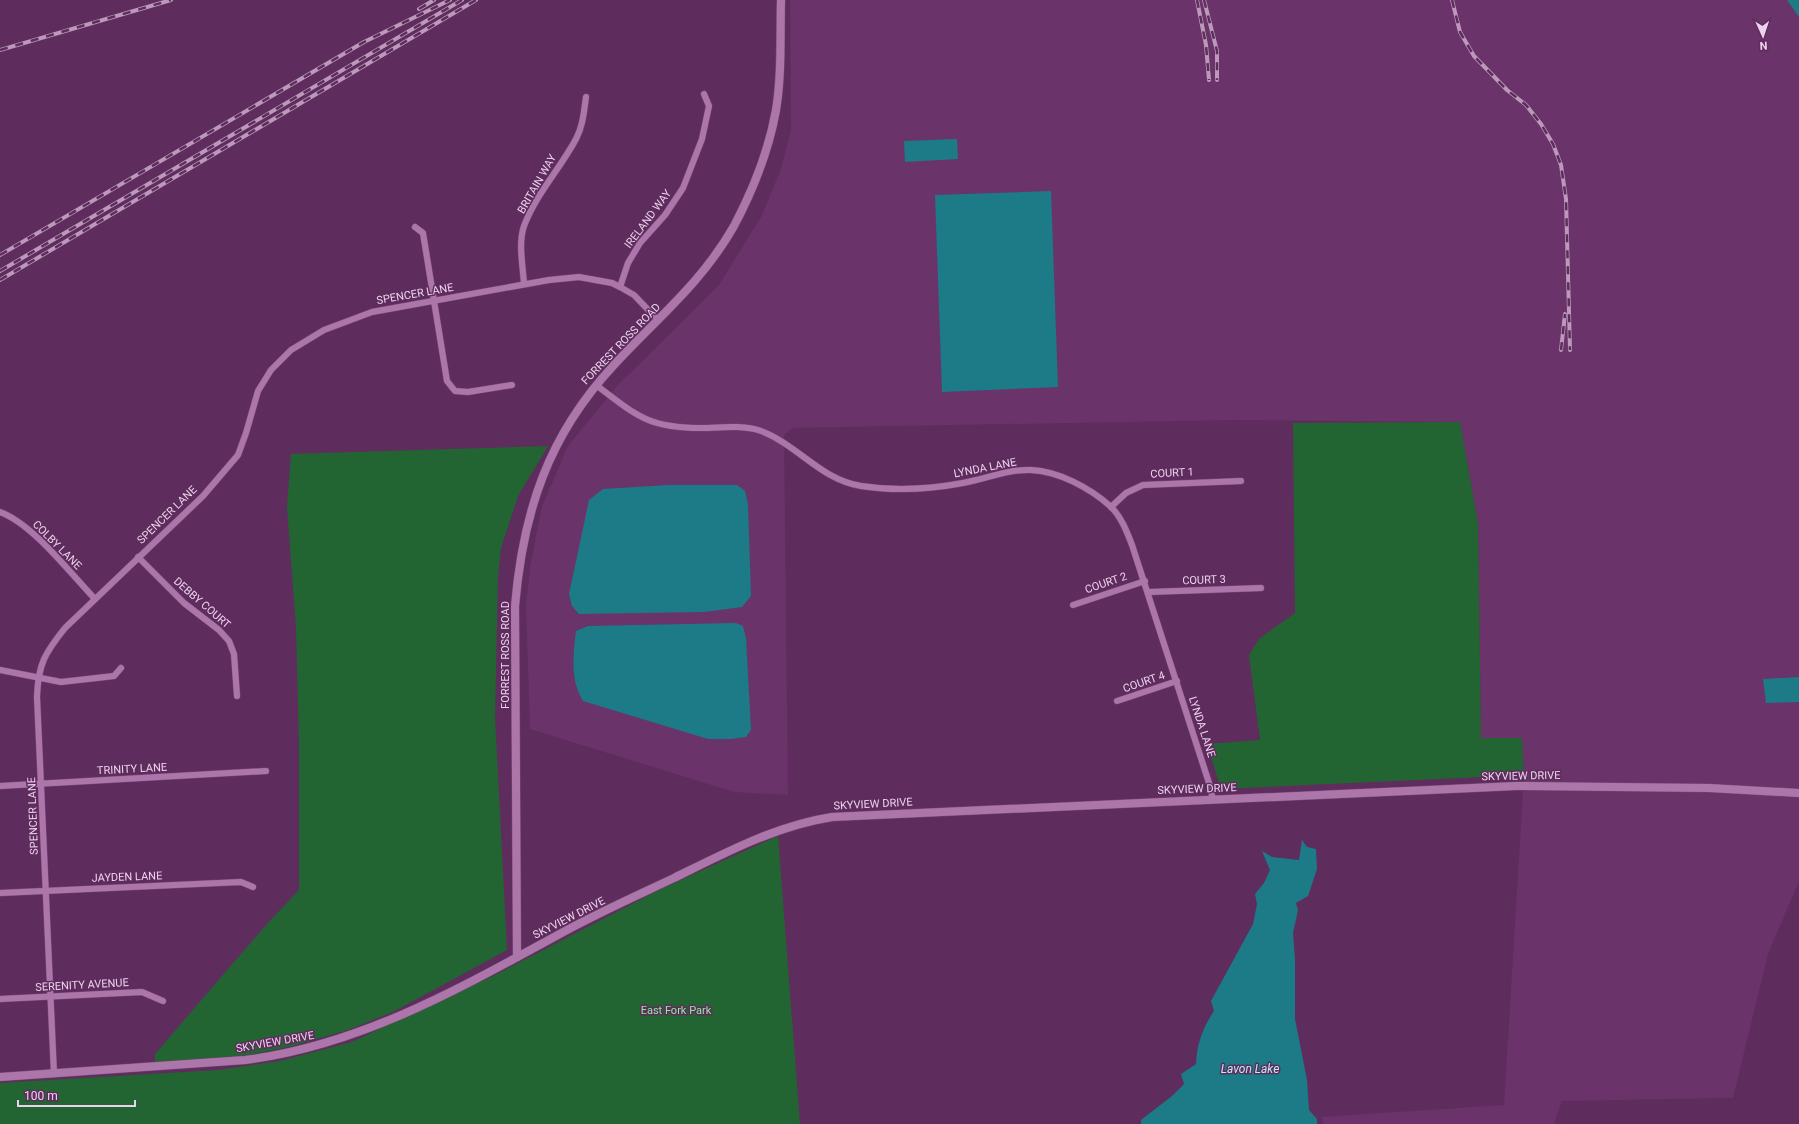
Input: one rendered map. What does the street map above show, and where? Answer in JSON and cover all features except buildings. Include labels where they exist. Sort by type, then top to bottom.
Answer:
[{"type":"street","name":"FORREST ROSS ROAD","points":[[517,958],[515,606],[518,564],[530,512],[552,454],[573,415],[596,385],[682,297],[704,271],[725,240],[742,210],[761,167],[777,101],[781,0]]},
{"type":"street","name":"IRELAND WAY","points":[[620,287],[628,263],[640,243],[665,215],[683,188],[702,139],[709,106],[704,94]]},
{"type":"street","name":"BRITAIN WAY","points":[[524,284],[522,254],[524,227],[538,197],[576,138],[582,122],[586,97]]},
{"type":"street","points":[[415,227],[423,233],[447,381],[455,391],[468,392],[512,386]]},
{"type":"street","name":"SPENCER LANE","points":[[54,1074],[38,678],[48,650],[65,628],[203,496],[238,454],[246,433],[258,391],[271,370],[291,350],[324,330],[372,312],[549,280],[579,277],[612,283],[634,295],[658,320]]},
{"type":"street","name":"LYNDA LANE","points":[[596,385],[634,414],[661,426],[687,428],[741,428],[760,430],[783,441],[821,470],[838,480],[849,483],[882,488],[940,486],[974,481],[1010,472],[1036,470],[1061,477],[1089,491],[1110,507],[1128,535],[1149,592],[1210,786],[1213,800]]},
{"type":"street","name":"COURT 1","points":[[1110,507],[1126,493],[1143,485],[1241,481]]},
{"type":"street","name":"COLBY LANE","points":[[0,512],[13,516],[41,542],[95,599]]},
{"type":"street","name":"DEBBY COURT","points":[[138,557],[184,603],[219,630],[229,641],[234,654],[237,696]]},
{"type":"street","name":"COURT 2","points":[[1073,605],[1145,581]]},
{"type":"street","name":"COURT 3","points":[[1149,592],[1261,588]]},
{"type":"street","points":[[0,670],[61,682],[114,676],[122,668]]},
{"type":"street","name":"COURT 4","points":[[1118,701],[1177,681]]},
{"type":"street","name":"TRINITY LANE","points":[[0,786],[266,771]]},
{"type":"street","name":"SKYVIEW DRIVE","points":[[0,1077],[245,1060],[315,1047],[338,1040],[388,1021],[517,958],[583,922],[729,851],[788,826],[810,820],[832,817],[1516,786],[1709,788],[1799,793]]},
{"type":"street","name":"JAYDEN LANE","points":[[0,892],[241,882],[253,887]]},
{"type":"street","name":"SERENITY AVENUE","points":[[0,999],[142,992],[163,1001]]},
{"type":"shaded area","points":[[790,0],[1799,0],[1799,881],[1768,954],[1733,1098],[1562,1101],[1554,1124],[1324,1124],[1321,1117],[1504,1105],[1524,775],[1521,738],[1481,739],[1478,523],[1460,422],[1230,420],[792,428],[784,435],[788,795],[734,792],[530,729],[526,606],[530,567],[542,506],[568,446],[617,386],[719,285],[761,217],[781,169],[791,130]]},
{"type":"green space","points":[[1460,422],[1478,523],[1481,738],[1522,738],[1524,775],[1221,789],[1207,744],[1260,740],[1249,655],[1259,639],[1295,613],[1293,423]]},
{"type":"green space","points":[[548,446],[518,496],[501,548],[498,576],[495,717],[507,950],[393,1012],[348,1030],[293,1046],[249,1055],[155,1063],[155,1054],[266,925],[299,890],[299,745],[296,627],[287,507],[291,454]]},
{"type":"green space","name":"East Fork Park","points":[[778,836],[800,1124],[0,1124],[0,1083],[218,1070],[280,1061],[352,1042],[493,976],[661,889]]},
{"type":"water","points":[[1787,0],[1799,0],[1799,17]]},
{"type":"water","points":[[957,139],[958,159],[905,162],[904,141]]},
{"type":"water","points":[[1051,191],[1058,387],[942,392],[935,195]]},
{"type":"water","points":[[669,485],[737,485],[745,491],[748,504],[751,596],[742,607],[704,612],[579,614],[572,606],[569,594],[589,500],[603,489]]},
{"type":"water","points":[[736,623],[743,626],[746,638],[751,730],[746,737],[731,739],[708,739],[583,701],[579,693],[574,676],[576,631],[588,626]]},
{"type":"water","points":[[1799,677],[1799,702],[1766,703],[1763,679]]},
{"type":"water","name":"Lavon Lake","points":[[1302,840],[1307,847],[1316,849],[1317,869],[1308,896],[1296,903],[1298,910],[1293,933],[1295,960],[1295,1019],[1307,1080],[1309,1110],[1317,1119],[1317,1124],[1141,1124],[1141,1120],[1172,1096],[1184,1084],[1181,1074],[1196,1064],[1201,1037],[1206,1024],[1214,1011],[1211,1001],[1253,924],[1257,904],[1255,894],[1264,883],[1270,870],[1262,851],[1272,857],[1299,860]]},
{"type":"railway","points":[[0,50],[171,0]]},
{"type":"railway","points":[[419,9],[434,0]]},
{"type":"railway","points":[[0,255],[364,42],[450,0]]},
{"type":"railway","points":[[0,271],[462,0]]},
{"type":"railway","points":[[0,280],[476,0]]},
{"type":"railway","points":[[1197,0],[1206,45],[1209,80]]},
{"type":"railway","points":[[1204,0],[1217,51],[1217,80]]},
{"type":"railway","points":[[1452,0],[1460,32],[1474,56],[1507,90],[1526,105],[1541,124],[1553,144],[1561,165],[1566,199],[1570,350]]},
{"type":"railway","points":[[1561,350],[1565,314]]}]
